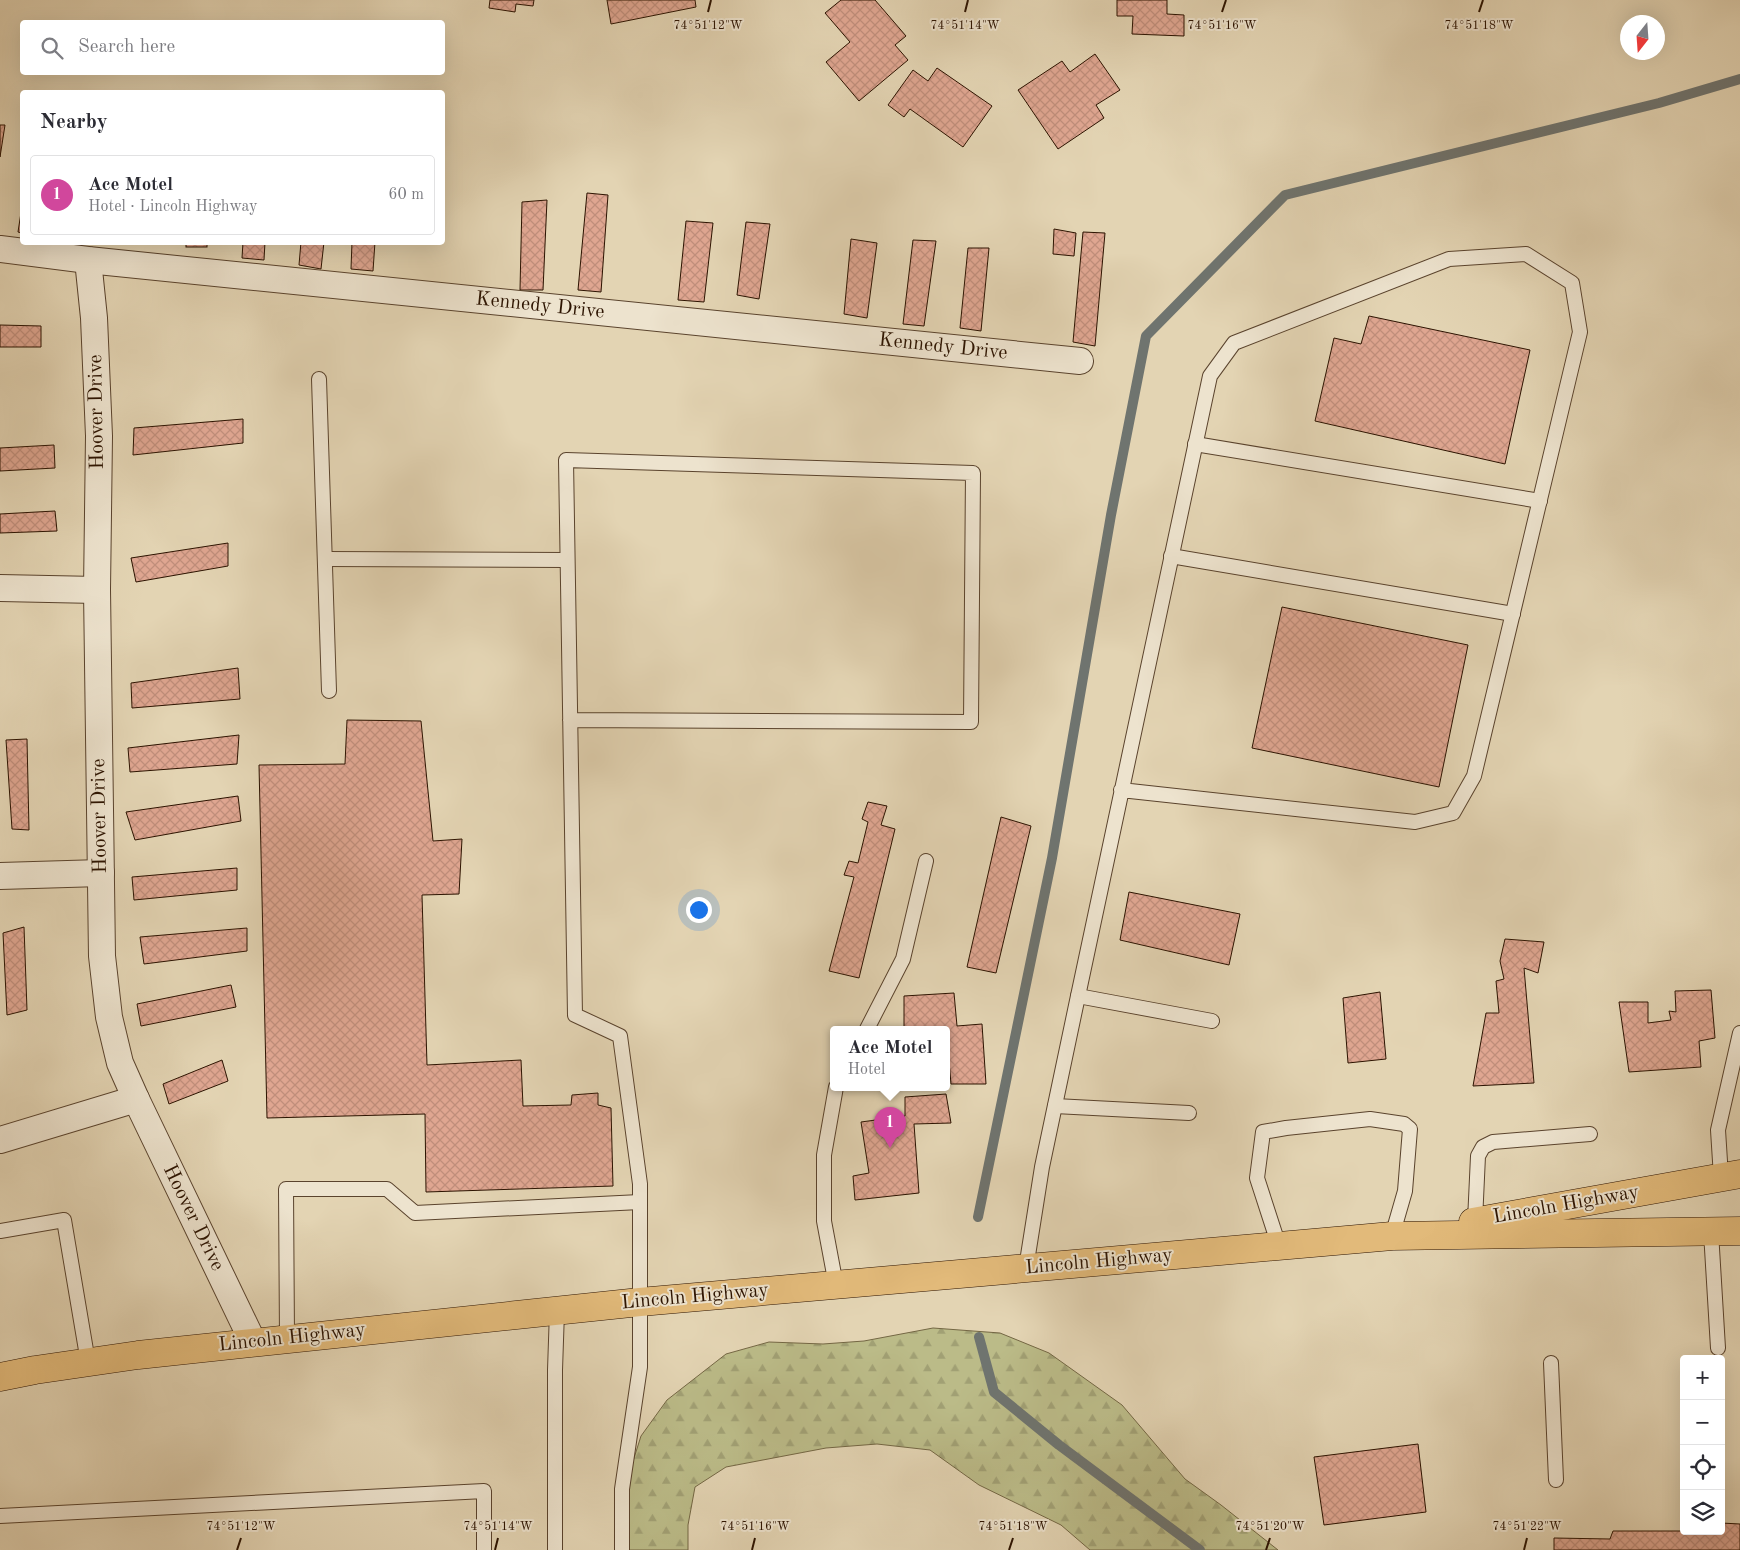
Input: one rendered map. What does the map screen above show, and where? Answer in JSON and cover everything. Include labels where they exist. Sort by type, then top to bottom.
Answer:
[{"type":"main road","name":"Lincoln Highway","points":[[1392,1236],[1731,1176]]},
{"type":"main road","name":"Lincoln Highway","points":[[0,1377],[88,1362],[253,1342],[557,1310],[1392,1236],[1740,1231]]},
{"type":"street","name":"Kennedy Drive","points":[[0,249],[88,260],[1080,361]]},
{"type":"street","name":"Hoover Drive","points":[[88,260],[94,318],[99,436],[97,590],[102,956],[109,1017],[120,1063],[253,1342]]},
{"type":"street","points":[[0,588],[97,590]]},
{"type":"street","points":[[0,876],[101,873]]},
{"type":"street","points":[[0,1140],[136,1099]]},
{"type":"lane","points":[[1026,1268],[1042,1167],[1121,790],[1210,376],[1234,343],[1449,259],[1526,254],[1572,283],[1580,332],[1474,776],[1453,813],[1415,822],[1121,790]]},
{"type":"lane","points":[[319,379],[329,691]]},
{"type":"lane","points":[[1195,444],[1540,501]]},
{"type":"lane","points":[[570,720],[972,722],[974,473],[566,460],[567,560],[575,1015],[620,1036],[640,1184],[640,1367],[622,1489],[622,1550]]},
{"type":"lane","points":[[1171,556],[1513,614]]},
{"type":"lane","points":[[325,559],[567,560]]},
{"type":"lane","points":[[869,1026],[903,959],[926,861]]},
{"type":"lane","points":[[1078,996],[1212,1020]]},
{"type":"lane","points":[[1731,1176],[1718,1130],[1740,1033]]},
{"type":"lane","points":[[835,1091],[824,1156],[824,1221],[836,1284]]},
{"type":"lane","points":[[1055,1106],[1189,1113]]},
{"type":"lane","points":[[1280,1246],[1257,1178],[1263,1132],[1370,1120],[1404,1124],[1410,1129],[1405,1191],[1392,1236]]},
{"type":"lane","points":[[1475,1221],[1478,1156],[1483,1147],[1493,1142],[1590,1134]]},
{"type":"lane","points":[[287,1338],[286,1189],[387,1189],[415,1213],[640,1202]]},
{"type":"lane","points":[[0,1231],[64,1220],[88,1362]]},
{"type":"lane","points":[[1711,1232],[1718,1348]]},
{"type":"lane","points":[[555,1550],[557,1310]]},
{"type":"lane","points":[[1551,1363],[1556,1480]]},
{"type":"lane","points":[[0,1516],[484,1491],[484,1550]]},
{"type":"green space","points":[[933,1328],[1000,1333],[1049,1353],[1122,1405],[1185,1479],[1278,1550],[1090,1550],[1061,1525],[979,1485],[930,1450],[877,1444],[826,1448],[726,1467],[695,1487],[688,1525],[688,1550],[624,1550],[628,1477],[641,1436],[667,1400],[726,1354],[769,1342],[823,1344],[864,1341]]},
{"type":"building","points":[[490,0],[534,0],[533,6],[516,4],[515,12],[489,8]]},
{"type":"building","points":[[607,0],[695,0],[696,7],[611,24]]},
{"type":"building","points":[[841,0],[875,0],[906,36],[895,45],[908,60],[859,101],[826,62],[850,42],[825,13]]},
{"type":"building","points":[[1117,0],[1167,0],[1167,14],[1184,15],[1184,36],[1132,34],[1133,16],[1117,16]]},
{"type":"building","points":[[1095,54],[1120,90],[1096,105],[1104,118],[1058,149],[1018,90],[1062,61],[1070,72]]},
{"type":"building","points":[[937,68],[992,106],[963,147],[910,109],[904,117],[888,105],[913,70],[928,81]]},
{"type":"building","points":[[0,125],[5,125],[0,157]]},
{"type":"building","points":[[587,193],[608,195],[601,292],[578,290]]},
{"type":"building","points":[[547,200],[543,290],[520,290],[522,202]]},
{"type":"building","points":[[686,221],[713,223],[704,302],[678,300]]},
{"type":"building","points":[[746,222],[770,224],[759,299],[737,295]]},
{"type":"building","points":[[1054,229],[1076,233],[1074,256],[1053,254]]},
{"type":"building","points":[[1083,232],[1105,233],[1095,346],[1073,342]]},
{"type":"building","points":[[851,239],[877,243],[867,318],[844,314]]},
{"type":"building","points":[[913,240],[936,241],[924,326],[903,324]]},
{"type":"building","points":[[186,245],[207,245],[207,247],[186,247]]},
{"type":"building","points":[[243,245],[265,245],[264,260],[242,258]]},
{"type":"building","points":[[301,245],[324,245],[321,269],[299,265]]},
{"type":"building","points":[[352,245],[375,245],[373,271],[351,269]]},
{"type":"building","points":[[968,248],[989,248],[981,331],[960,328]]},
{"type":"building","points":[[1369,316],[1530,350],[1505,464],[1315,421],[1334,338],[1361,344]]},
{"type":"building","points":[[0,325],[41,326],[41,347],[0,347]]},
{"type":"building","points":[[243,419],[243,443],[133,455],[134,428]]},
{"type":"building","points":[[54,445],[55,468],[0,471],[0,448]]},
{"type":"building","points":[[55,511],[57,531],[0,533],[0,514]]},
{"type":"building","points":[[228,543],[228,566],[136,582],[131,558]]},
{"type":"building","points":[[1282,607],[1468,645],[1439,787],[1252,748]]},
{"type":"building","points":[[238,668],[240,699],[132,708],[131,683]]},
{"type":"building","points":[[347,720],[421,721],[433,841],[462,839],[459,894],[422,895],[427,1065],[521,1060],[523,1106],[571,1105],[572,1095],[598,1093],[598,1105],[611,1108],[613,1186],[426,1192],[425,1114],[267,1118],[259,765],[345,764]]},
{"type":"building","points":[[239,735],[237,764],[130,772],[128,748]]},
{"type":"building","points":[[27,739],[29,830],[12,829],[6,740]]},
{"type":"building","points":[[238,796],[241,821],[135,840],[126,812]]},
{"type":"building","points":[[868,802],[887,806],[881,825],[895,829],[859,978],[829,971],[854,877],[844,875],[849,861],[858,863],[868,822],[862,819]]},
{"type":"building","points":[[1001,817],[1031,826],[996,973],[967,967]]},
{"type":"building","points":[[237,868],[237,890],[134,900],[132,877]]},
{"type":"building","points":[[1129,892],[1240,914],[1229,965],[1120,940]]},
{"type":"building","points":[[24,927],[27,1010],[7,1015],[3,933]]},
{"type":"building","points":[[247,928],[247,951],[144,964],[140,937]]},
{"type":"building","points":[[1505,939],[1544,942],[1538,973],[1524,968],[1534,1083],[1473,1086],[1486,1013],[1499,1013],[1496,981],[1504,979],[1500,961]]},
{"type":"building","points":[[231,985],[236,1007],[141,1026],[137,1004]]},
{"type":"building","points":[[1711,990],[1715,1038],[1699,1041],[1701,1067],[1629,1072],[1619,1002],[1648,1002],[1648,1023],[1671,1020],[1669,1011],[1676,1012],[1675,991]]},
{"type":"building","points":[[1380,992],[1386,1059],[1348,1063],[1343,998]]},
{"type":"building","points":[[954,993],[957,1026],[982,1024],[986,1084],[951,1084],[950,1026],[904,1026],[904,996]]},
{"type":"building","points":[[222,1060],[228,1081],[169,1104],[163,1084]]},
{"type":"building","points":[[946,1094],[951,1123],[914,1124],[919,1193],[855,1200],[853,1176],[869,1173],[861,1122],[905,1116],[905,1097]]},
{"type":"building","points":[[1418,1444],[1426,1512],[1324,1525],[1314,1457]]},
{"type":"building","points":[[1725,1523],[1740,1524],[1740,1550],[1554,1550],[1554,1538],[1610,1539],[1613,1531],[1680,1531],[1680,1535],[1725,1535]]},
{"type":"waterway","points":[[978,1217],[1052,858],[1111,515],[1146,336],[1285,195],[1659,103],[1740,79]]},
{"type":"waterway","points":[[979,1337],[994,1392],[1059,1445],[1200,1550]]},
{"type":"place","name":"Ace Motel","points":[[890,1148]]}]
